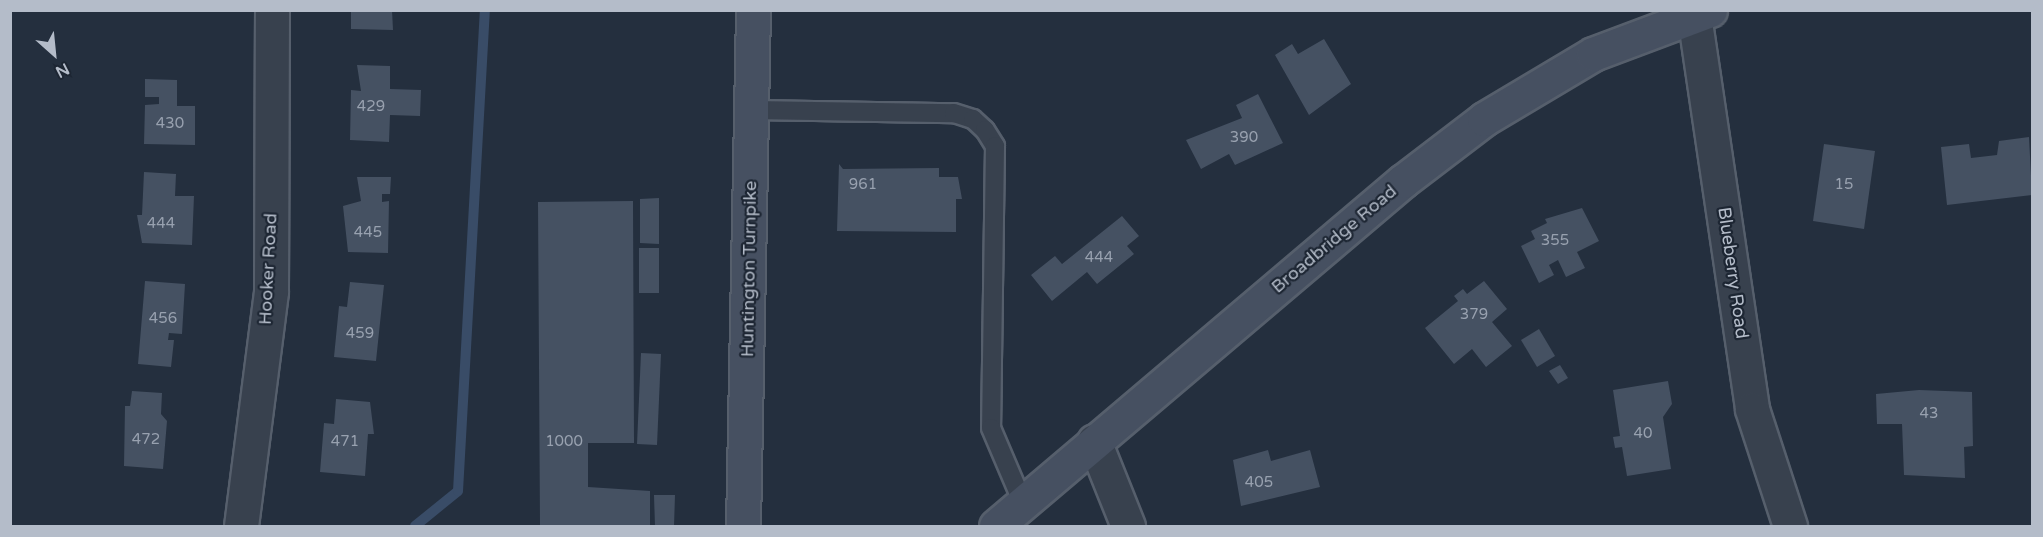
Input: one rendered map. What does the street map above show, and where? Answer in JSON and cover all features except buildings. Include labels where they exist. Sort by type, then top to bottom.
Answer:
[{"type":"main road","name":"Huntington Turnpike","points":[[743,526],[753,10]]},
{"type":"main road","name":"Broadbridge Road","points":[[996,526],[1094,441],[1484,119],[1593,54],[1702,13]]},
{"type":"street","name":"Hooker Road","points":[[241,526],[271,291],[272,10]]},
{"type":"street","name":"Blueberry Road","points":[[1702,13],[1752,409],[1790,526]]},
{"type":"street","points":[[1094,441],[1128,526]]},
{"type":"lane","points":[[752,110],[954,113],[973,118],[985,130],[994,146],[992,428],[1023,503]]},
{"type":"waterway","points":[[415,526],[458,491],[485,10]]}]
